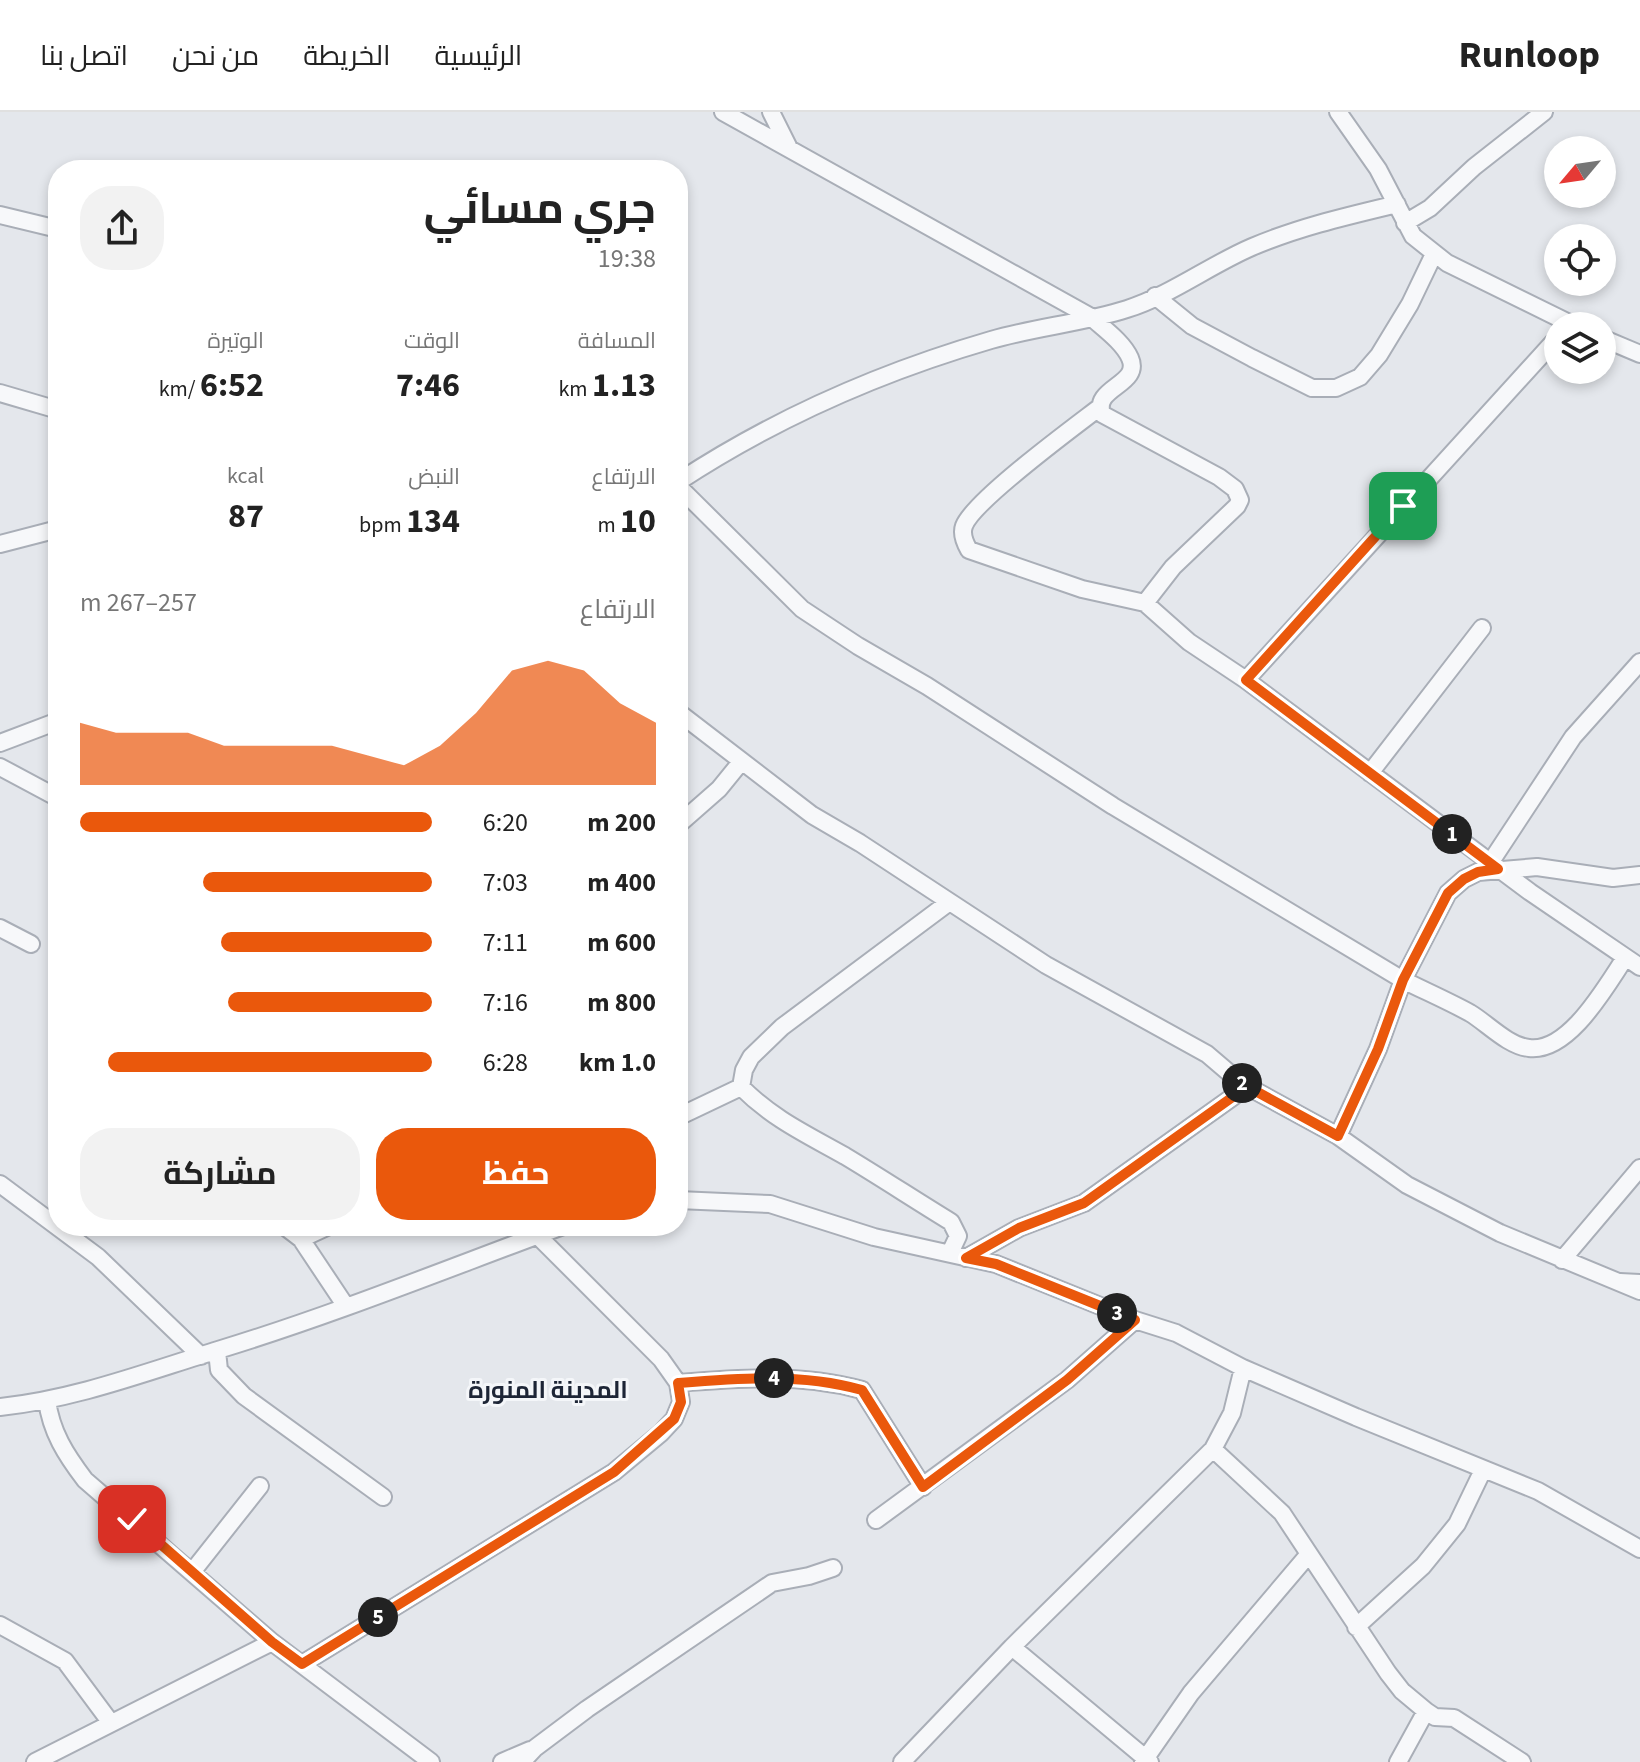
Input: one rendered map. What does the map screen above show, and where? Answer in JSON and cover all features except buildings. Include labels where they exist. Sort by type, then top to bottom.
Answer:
[{"type":"street","points":[[723,112],[1091,317],[1125,349],[1132,360],[1132,369],[1126,380],[1102,399],[1102,414],[1219,477],[1235,489],[1240,500],[1173,567],[1145,603]]},
{"type":"street","points":[[771,112],[788,146]]},
{"type":"street","points":[[1338,112],[1378,169],[1413,236],[1434,254],[1546,312]]},
{"type":"street","points":[[1405,223],[1430,208],[1474,167],[1544,112]]},
{"type":"street","points":[[688,477],[716,457],[868,382],[934,357],[994,340],[1127,309],[1250,248],[1294,231],[1397,204]]},
{"type":"street","points":[[0,215],[48,227]]},
{"type":"street","points":[[1155,296],[1192,326],[1252,358],[1312,388],[1336,388],[1360,377],[1379,355],[1410,304],[1434,254]]},
{"type":"street","points":[[1616,344],[1640,354]]},
{"type":"street","points":[[1246,680],[1544,352]]},
{"type":"street","points":[[0,393],[48,407]]},
{"type":"street","points":[[1100,407],[985,500],[962,531],[969,550],[1082,589],[1145,603],[1189,642],[1246,680],[1494,866],[1640,967]]},
{"type":"street","points":[[688,494],[802,609],[1113,806],[1403,980],[1470,1013],[1519,1045],[1540,1048],[1577,1025],[1625,958]]},
{"type":"street","points":[[0,544],[48,532]]},
{"type":"street","points":[[1370,773],[1482,628]]},
{"type":"street","points":[[1494,866],[1573,737],[1640,662]]},
{"type":"street","points":[[688,720],[812,815],[860,843],[948,903],[1046,965],[1207,1054],[1241,1083],[1338,1136],[1407,1185],[1500,1233],[1640,1291]]},
{"type":"street","points":[[0,743],[48,725]]},
{"type":"street","points":[[688,816],[719,789],[741,762]]},
{"type":"street","points":[[0,767],[48,793]]},
{"type":"street","points":[[1338,1136],[1378,1049],[1403,980],[1448,893],[1464,879],[1494,866],[1537,867],[1613,878],[1640,875]]},
{"type":"street","points":[[741,1087],[744,1070],[751,1057],[782,1027],[948,903]]},
{"type":"street","points":[[0,928],[31,944]]},
{"type":"street","points":[[958,1256],[1084,1203],[1234,1096],[1241,1083]]},
{"type":"street","points":[[688,1112],[741,1087]]},
{"type":"street","points":[[741,1087],[777,1119],[799,1129],[951,1222],[958,1236],[958,1256]]},
{"type":"street","points":[[1562,1260],[1640,1168]]},
{"type":"street","points":[[0,1184],[48,1220]]},
{"type":"street","points":[[688,1200],[770,1204],[874,1237],[996,1264],[1135,1320],[1176,1333],[1243,1368],[1538,1491],[1640,1549]]},
{"type":"street","points":[[70,1236],[209,1353],[219,1370],[244,1396],[383,1497]]},
{"type":"street","points":[[297,1236],[345,1305]]},
{"type":"street","points":[[301,1239],[307,1236]]},
{"type":"street","points":[[0,1407],[87,1392],[209,1353],[534,1236]]},
{"type":"street","points":[[302,1664],[614,1472],[674,1419],[681,1402],[678,1383],[661,1359],[538,1236]]},
{"type":"street","points":[[876,1520],[1067,1380],[1135,1320]]},
{"type":"street","points":[[902,1762],[1012,1647],[1213,1449],[1232,1413],[1243,1368]]},
{"type":"street","points":[[678,1383],[752,1377],[827,1380],[862,1390],[923,1487]]},
{"type":"street","points":[[47,1400],[53,1429],[64,1452],[85,1480],[272,1642],[431,1762]]},
{"type":"street","points":[[1213,1449],[1282,1513],[1402,1691],[1435,1717],[1454,1718],[1522,1762]]},
{"type":"street","points":[[1356,1627],[1423,1566],[1457,1524],[1483,1470]]},
{"type":"street","points":[[192,1572],[260,1486]]},
{"type":"street","points":[[1012,1647],[1146,1761],[1191,1693],[1309,1554]]},
{"type":"street","points":[[502,1762],[535,1748],[772,1583],[833,1568]]},
{"type":"street","points":[[0,1625],[65,1661],[111,1723]]},
{"type":"street","points":[[35,1762],[272,1642]]},
{"type":"street","points":[[1398,1762],[1426,1711]]},
{"type":"street","points":[[522,1762],[535,1748]]},
{"type":"lane","points":[[1603,1277],[1640,1279]]},
{"type":"district","name":"المدينة المنورة","points":[[548,1390]]},
{"type":"route","points":[[132,1519],[272,1642],[302,1664],[614,1472],[674,1419],[681,1402],[678,1383],[752,1377],[827,1380],[862,1390],[923,1487],[1067,1380],[1135,1320],[996,1264],[966,1258],[993,1240],[1084,1203],[1234,1096],[1241,1083],[1338,1136],[1378,1049],[1403,980],[1448,893],[1478,872],[1498,869],[1246,680],[1403,506]]}]
